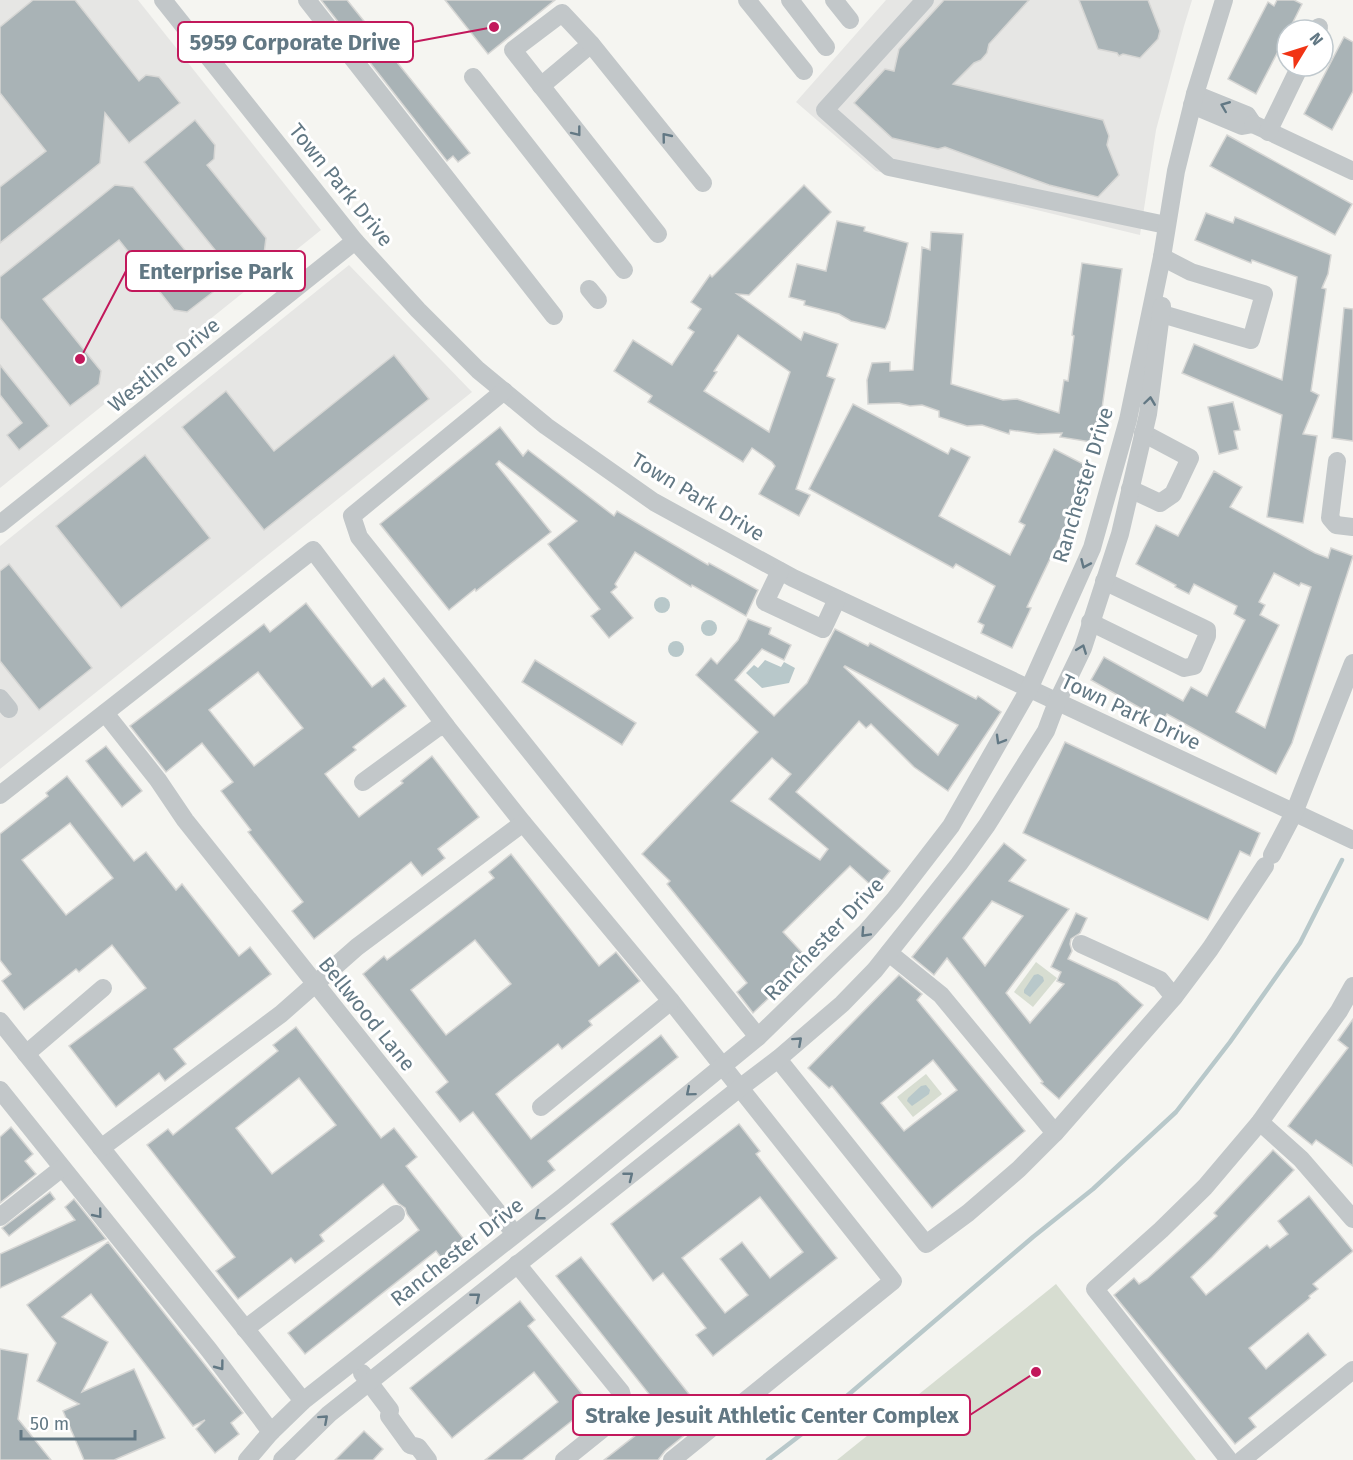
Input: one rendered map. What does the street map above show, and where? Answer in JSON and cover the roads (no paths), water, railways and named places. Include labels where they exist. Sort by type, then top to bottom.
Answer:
[{"type":"street","name":"Town Park Drive","points":[[163,0],[356,241],[418,310],[478,370],[546,426],[654,502],[780,571],[1353,840]]},
{"type":"street","points":[[307,0],[554,316]]},
{"type":"street","points":[[747,0],[804,71]]},
{"type":"street","points":[[790,0],[826,47]]},
{"type":"street","points":[[834,0],[850,20]]},
{"type":"street","points":[[925,0],[825,110],[889,167],[1166,225]]},
{"type":"street","name":"Ranchester Drive","points":[[246,1460],[303,1401],[564,1196],[758,1037],[827,972],[894,900],[951,826],[1029,689],[1092,548],[1128,420],[1162,257],[1176,171],[1193,99],[1224,0]]},
{"type":"street","points":[[658,234],[513,50],[561,13],[591,44],[703,183]]},
{"type":"street","points":[[541,86],[591,44]]},
{"type":"street","points":[[473,77],[624,270]]},
{"type":"street","points":[[1260,128],[1292,78]]},
{"type":"street","points":[[1193,99],[1242,126],[1260,128],[1353,171]]},
{"type":"street","name":"Westline Drive","points":[[0,524],[356,241]]},
{"type":"street","points":[[1162,257],[1191,272],[1264,294],[1251,340],[1162,314]]},
{"type":"street","name":"Ranchester Drive","points":[[282,1460],[329,1414],[778,1059],[842,1004],[888,953],[987,825],[1046,731],[1083,648],[1120,534],[1148,414],[1162,314],[1162,257]]},
{"type":"street","points":[[504,391],[352,516],[359,537],[758,1037]]},
{"type":"street","points":[[1113,472],[1160,503],[1173,494],[1190,458],[1143,433]]},
{"type":"street","points":[[1337,460],[1330,518],[1336,525],[1353,527]]},
{"type":"street","points":[[0,795],[313,550],[446,726],[523,823],[672,1001],[893,1281],[672,1460]]},
{"type":"street","points":[[780,571],[765,602],[823,629],[837,599]]},
{"type":"street","points":[[1090,622],[1184,668],[1194,666],[1208,636],[1207,630],[1104,581]]},
{"type":"street","points":[[778,1059],[926,1244],[968,1213],[1019,1169],[1055,1133],[1174,997],[1210,949],[1269,860],[1294,813],[1353,663]]},
{"type":"street","name":"Bellwood Lane","points":[[105,713],[158,780],[185,820],[515,1234]]},
{"type":"street","points":[[363,782],[437,728],[446,726]]},
{"type":"street","points":[[101,1149],[281,1014],[357,947],[523,823]]},
{"type":"street","points":[[894,900],[916,916]]},
{"type":"street","points":[[1081,944],[1160,980],[1174,997]]},
{"type":"street","points":[[888,953],[941,994],[1055,1133]]},
{"type":"street","points":[[1230,1460],[1095,1289],[1205,1187],[1260,1122],[1339,1011],[1353,986]]},
{"type":"street","points":[[26,1054],[103,988]]},
{"type":"street","points":[[541,1107],[672,1001]]},
{"type":"street","points":[[0,1020],[303,1401]]},
{"type":"street","points":[[0,1090],[209,1350],[271,1432]]},
{"type":"street","points":[[1260,1122],[1301,1160],[1353,1219]]},
{"type":"street","points":[[0,1217],[62,1168]]},
{"type":"street","points":[[564,1196],[579,1215]]},
{"type":"street","points":[[245,1329],[396,1214]]},
{"type":"street","points":[[517,1264],[621,1392],[623,1400],[620,1415],[564,1460]]},
{"type":"street","points":[[353,1362],[390,1410],[389,1416],[410,1445],[423,1453]]},
{"type":"street","points":[[1242,1460],[1353,1370]]},
{"type":"waterway","points":[[768,1460],[807,1430],[1033,1237],[1093,1189],[1176,1112],[1230,1042],[1300,943],[1342,860]]},
{"type":"place","name":"5959 Corporate Drive","points":[[494,27]]},
{"type":"place","name":"Enterprise Park","points":[[80,359]]},
{"type":"place","name":"Strake Jesuit Athletic Center Complex","points":[[1036,1372]]}]
